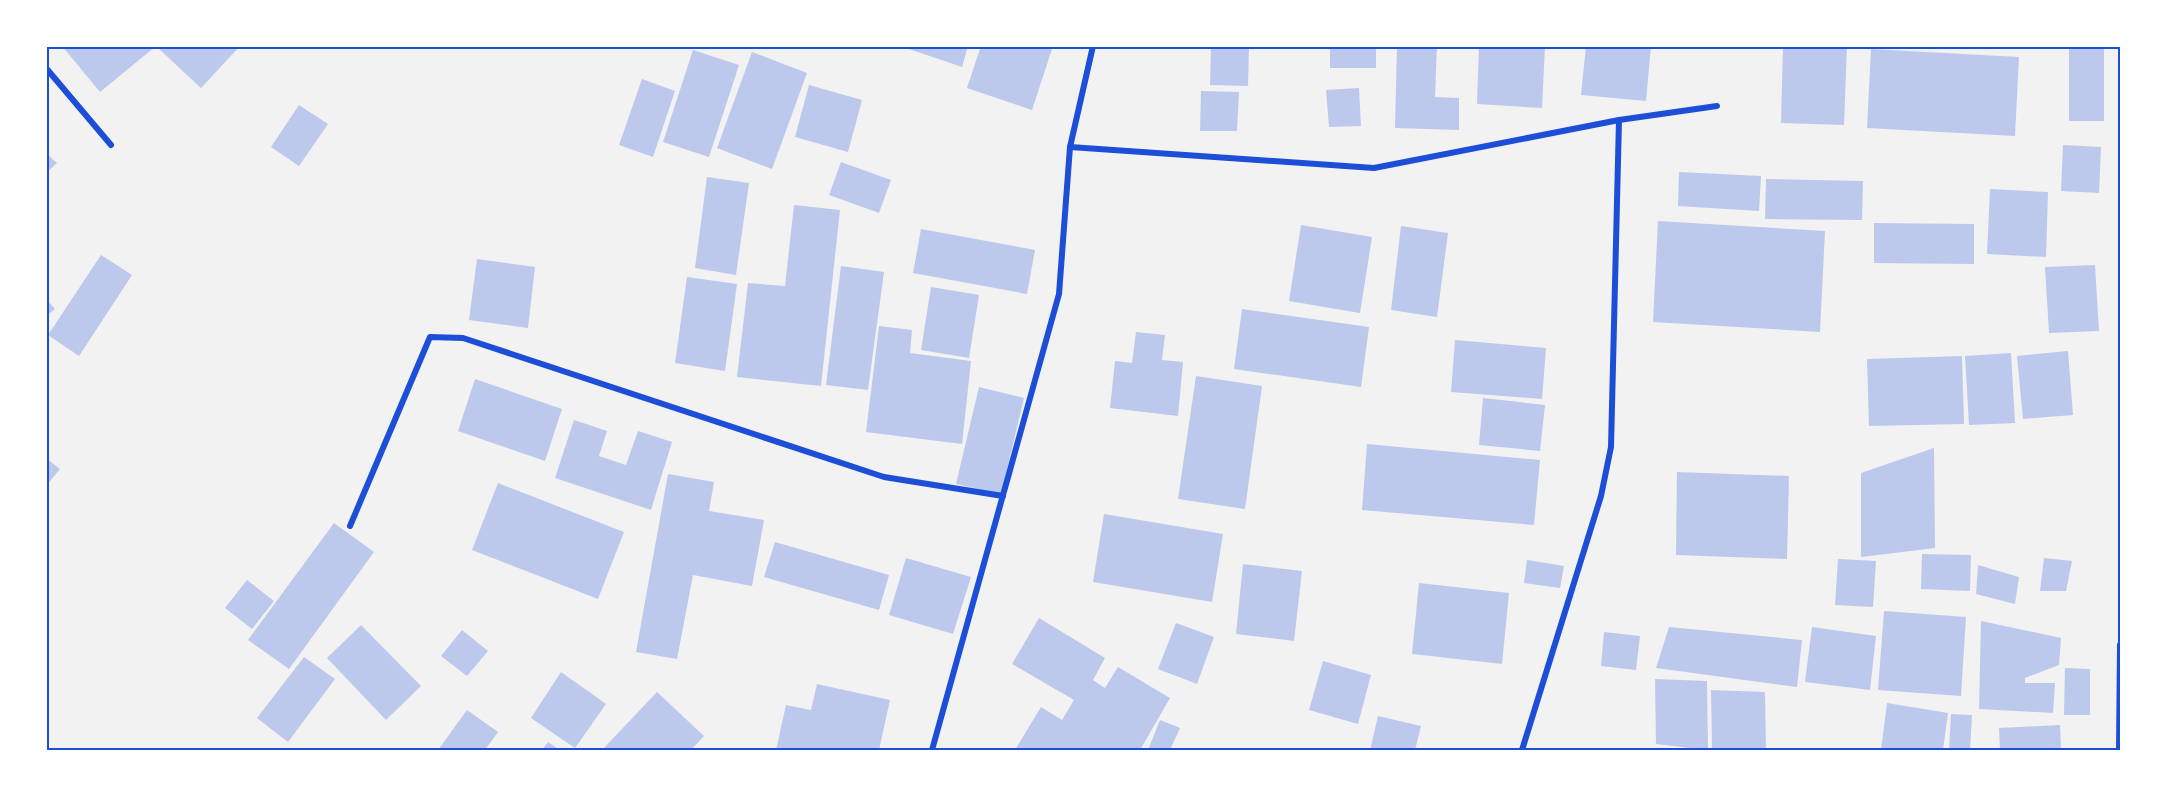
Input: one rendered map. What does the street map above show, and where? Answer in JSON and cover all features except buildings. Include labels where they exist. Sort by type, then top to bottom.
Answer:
[{"type":"street","points":[[932,750],[1059,294],[1070,147],[1093,46]]},
{"type":"street","points":[[46,68],[111,145]]},
{"type":"street","points":[[1070,147],[1374,168],[1619,120],[1717,106]]},
{"type":"street","points":[[1522,750],[1601,496],[1611,447],[1619,120]]},
{"type":"street","points":[[350,526],[430,337],[463,338],[884,477],[1003,496]]},
{"type":"street","points":[[2119,750],[2121,645]]}]
